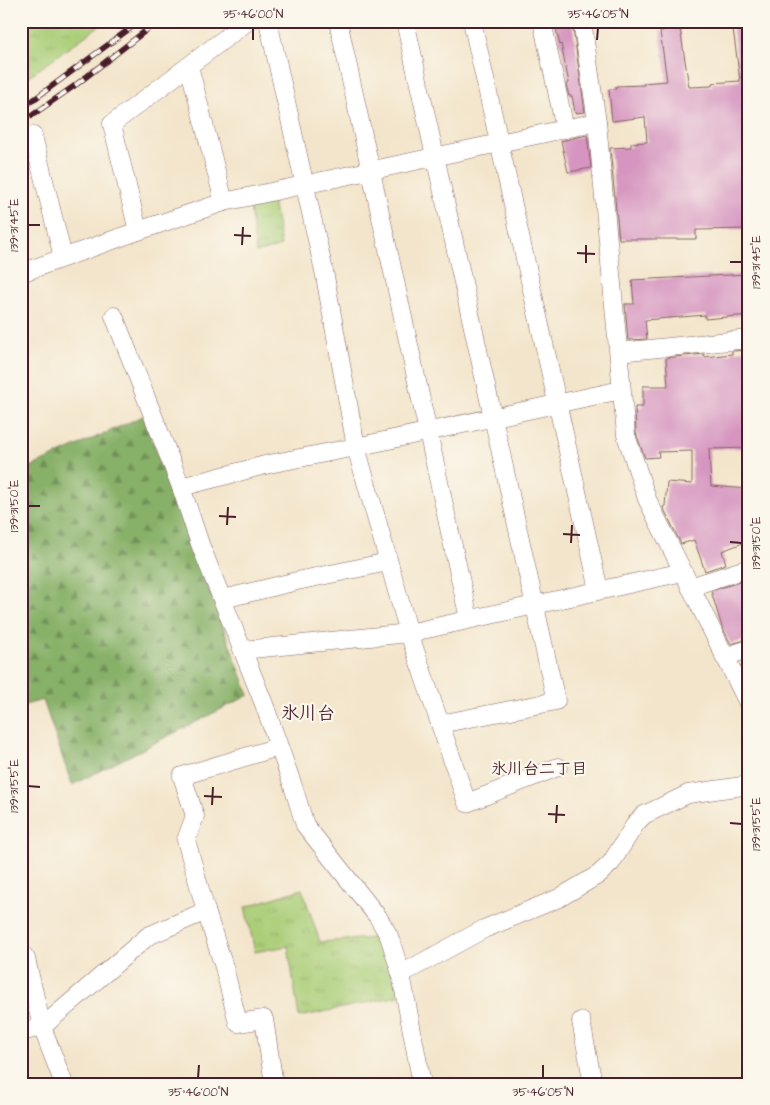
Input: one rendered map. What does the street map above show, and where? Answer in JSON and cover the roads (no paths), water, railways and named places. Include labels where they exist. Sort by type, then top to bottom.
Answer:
[{"type":"street","points":[[138,230],[112,124],[248,21]]},
{"type":"street","points":[[268,21],[326,280],[356,447],[409,633],[467,803],[558,767]]},
{"type":"street","points":[[338,21],[469,619]]},
{"type":"street","points":[[405,21],[556,701],[440,724]]},
{"type":"street","points":[[472,21],[600,590]]},
{"type":"street","points":[[542,21],[565,129]]},
{"type":"street","points":[[582,21],[597,122],[626,435],[647,499],[749,705]]},
{"type":"street","points":[[189,66],[224,202]]},
{"type":"street","points":[[21,273],[138,230],[224,202],[597,122]]},
{"type":"street","points":[[33,136],[63,257]]},
{"type":"street","points":[[114,316],[181,487],[200,544],[243,650],[293,786],[305,825],[378,917],[389,936],[401,974],[422,1084]]},
{"type":"street","points":[[619,352],[749,339]]},
{"type":"street","points":[[181,487],[269,464],[621,390]]},
{"type":"street","points":[[223,599],[388,562]]},
{"type":"street","points":[[243,650],[409,633],[600,590],[686,579],[749,568]]},
{"type":"street","points":[[724,657],[749,648]]},
{"type":"street","points":[[274,1084],[264,1019],[238,1024],[224,967],[186,840],[195,816],[182,776],[278,747]]},
{"type":"street","points":[[401,974],[484,929],[558,898],[598,875],[611,863],[644,815],[688,794],[749,785]]},
{"type":"street","points":[[21,1032],[42,1027],[148,936],[206,911]]},
{"type":"street","points":[[21,952],[26,959],[42,1027],[64,1084]]},
{"type":"street","points":[[581,1021],[593,1084]]},
{"type":"railway","points":[[21,109],[140,21]]},
{"type":"railway","points":[[21,123],[77,84],[158,21]]},
{"type":"district","name":"氷川台","points":[[308,713]]},
{"type":"district","name":"氷川台二丁目","points":[[539,769]]}]
